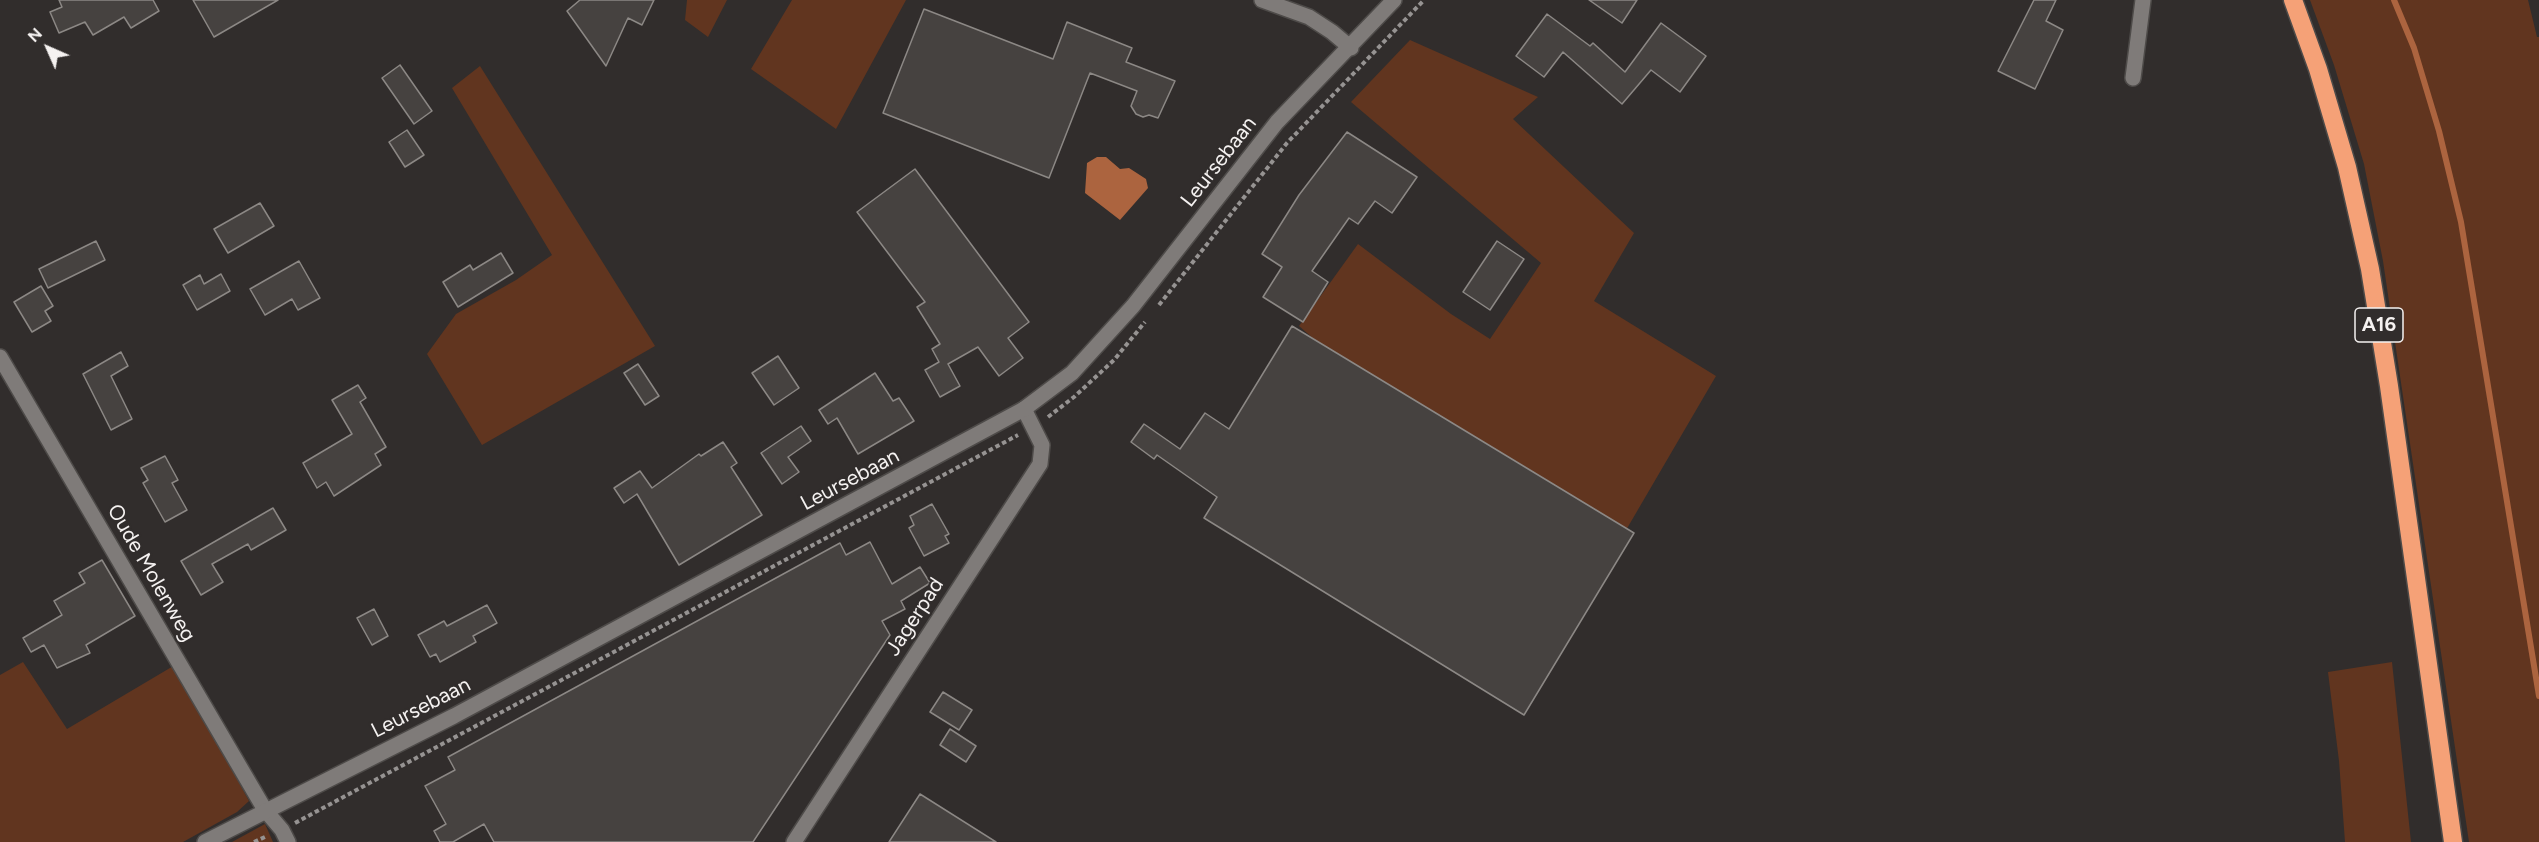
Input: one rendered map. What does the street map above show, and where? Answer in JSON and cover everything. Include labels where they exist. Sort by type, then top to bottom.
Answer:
[{"type":"highway","name":"A16","points":[[2293,0],[2318,69],[2347,167],[2370,269],[2389,386],[2453,842]]},
{"type":"street","points":[[1262,0],[1309,17],[1351,48]]},
{"type":"street","name":"Leursebaan","points":[[205,842],[454,716],[1024,409],[1072,373],[1133,306],[1278,122],[1351,48],[1394,0]]},
{"type":"street","points":[[2133,78],[2143,0]]},
{"type":"street","name":"Oude Molenweg","points":[[0,357],[265,810],[282,830],[288,842]]},
{"type":"street","name":"Jagerpad","points":[[794,842],[1040,464],[1042,445],[1024,409]]},
{"type":"path","points":[[254,842],[262,840]]},
{"type":"shaded area","points":[[687,0],[727,0],[708,37],[685,20]]},
{"type":"shaded area","points":[[792,0],[906,0],[836,129],[751,69]]},
{"type":"shaded area","points":[[2310,0],[2528,0],[2537,37],[2539,37],[2539,842],[2469,842],[2383,261],[2364,164],[2334,65]]},
{"type":"shaded area","points":[[1410,40],[1538,97],[1513,119],[1634,233],[1594,301],[1716,376],[1622,537],[1315,340],[1299,326],[1358,244],[1451,314],[1490,339],[1541,263],[1351,102]]},
{"type":"shaded area","points":[[480,66],[655,346],[482,445],[427,354],[456,314],[516,280],[552,255],[452,88]]},
{"type":"shaded area","points":[[1097,157],[1106,157],[1120,169],[1129,168],[1146,179],[1148,188],[1120,220],[1085,193],[1087,163]]},
{"type":"shaded area","points":[[23,662],[67,729],[175,665],[249,801],[237,812],[183,842],[0,842],[0,675]]},
{"type":"shaded area","points":[[2392,662],[2411,842],[2345,842],[2339,761],[2328,672]]},
{"type":"shaded area","points":[[265,824],[273,842],[232,842]]},
{"type":"building","points":[[59,0],[153,0],[159,11],[131,28],[124,17],[93,35],[85,22],[59,33],[50,12],[62,7]]},
{"type":"building","points":[[193,0],[278,0],[214,37]]},
{"type":"building","points":[[580,0],[654,0],[642,25],[628,18],[606,66],[567,11]]},
{"type":"building","points":[[1589,0],[1637,0],[1622,23]]},
{"type":"building","points":[[2034,0],[2056,0],[2046,21],[2063,30],[2035,89],[1998,71]]},
{"type":"building","points":[[924,9],[1053,59],[1067,22],[1132,48],[1126,62],[1175,81],[1158,118],[1149,115],[1143,117],[1136,114],[1131,106],[1137,91],[1090,73],[1049,178],[883,113]]},
{"type":"building","points":[[1547,14],[1590,46],[1593,43],[1625,72],[1661,23],[1706,56],[1680,92],[1651,70],[1622,104],[1563,52],[1544,77],[1516,56]]},
{"type":"building","points":[[400,65],[432,111],[414,124],[382,78]]},
{"type":"building","points":[[407,130],[424,155],[405,167],[389,142]]},
{"type":"building","points":[[1347,132],[1417,177],[1392,213],[1375,201],[1358,224],[1349,218],[1312,271],[1328,282],[1303,322],[1263,297],[1282,267],[1262,254],[1299,195]]},
{"type":"building","points":[[915,169],[1029,322],[1008,338],[1023,358],[999,376],[978,347],[948,364],[960,386],[940,397],[925,370],[939,362],[932,349],[940,344],[917,307],[925,302],[857,212]]},
{"type":"building","points":[[260,203],[274,226],[228,253],[214,229]]},
{"type":"building","points":[[96,241],[105,260],[48,288],[39,269]]},
{"type":"building","points":[[1497,241],[1524,259],[1490,310],[1463,292]]},
{"type":"building","points":[[501,253],[513,273],[458,307],[443,282],[470,265],[473,270]]},
{"type":"building","points":[[299,261],[320,298],[298,310],[292,299],[265,315],[250,289]]},
{"type":"building","points":[[221,274],[230,291],[197,310],[183,285],[200,275],[204,284]]},
{"type":"building","points":[[41,286],[53,306],[45,311],[51,321],[32,332],[14,302]]},
{"type":"building","points":[[1292,326],[1634,533],[1524,715],[1204,518],[1217,497],[1157,455],[1154,459],[1131,442],[1144,424],[1180,449],[1205,413],[1229,429]]},
{"type":"building","points":[[121,352],[128,366],[111,376],[132,419],[111,430],[83,374]]},
{"type":"building","points":[[778,356],[799,388],[774,405],[752,373]]},
{"type":"building","points":[[638,364],[659,396],[645,405],[624,373]]},
{"type":"building","points":[[875,373],[893,401],[899,398],[914,421],[858,454],[837,418],[828,424],[819,410]]},
{"type":"building","points":[[358,385],[366,398],[360,402],[386,447],[375,454],[381,465],[334,496],[326,482],[317,488],[303,463],[352,434],[332,400]]},
{"type":"building","points":[[801,426],[811,441],[788,457],[799,472],[782,484],[761,453]]},
{"type":"building","points":[[723,442],[737,463],[731,467],[762,515],[679,565],[637,494],[624,503],[614,488],[640,471],[652,488],[699,454],[701,456]]},
{"type":"building","points":[[165,456],[178,480],[172,483],[187,510],[165,522],[143,483],[148,480],[141,468]]},
{"type":"building","points":[[932,504],[949,534],[945,536],[949,543],[924,556],[909,528],[914,525],[910,516]]},
{"type":"building","points":[[273,508],[286,530],[251,550],[248,544],[212,564],[223,582],[201,595],[181,561]]},
{"type":"building","points":[[870,542],[892,584],[920,567],[930,583],[901,601],[905,609],[882,621],[890,635],[753,842],[494,842],[484,824],[453,842],[440,842],[434,831],[446,824],[425,786],[455,770],[448,757],[840,543],[846,555]]},
{"type":"building","points":[[102,560],[135,616],[86,645],[90,653],[57,668],[44,645],[31,652],[23,638],[62,615],[54,601],[85,583],[79,573]]},
{"type":"building","points":[[487,605],[497,623],[473,636],[476,642],[440,662],[436,654],[430,657],[418,635],[444,621],[447,626]]},
{"type":"building","points":[[374,609],[388,636],[372,645],[357,618]]},
{"type":"building","points":[[943,692],[972,710],[959,730],[930,712]]},
{"type":"building","points":[[950,729],[976,746],[966,762],[940,745]]},
{"type":"building","points":[[920,794],[996,842],[889,842]]},
{"type":"waterway","points":[[2394,0],[2414,48],[2439,131],[2461,222],[2539,696]]}]
